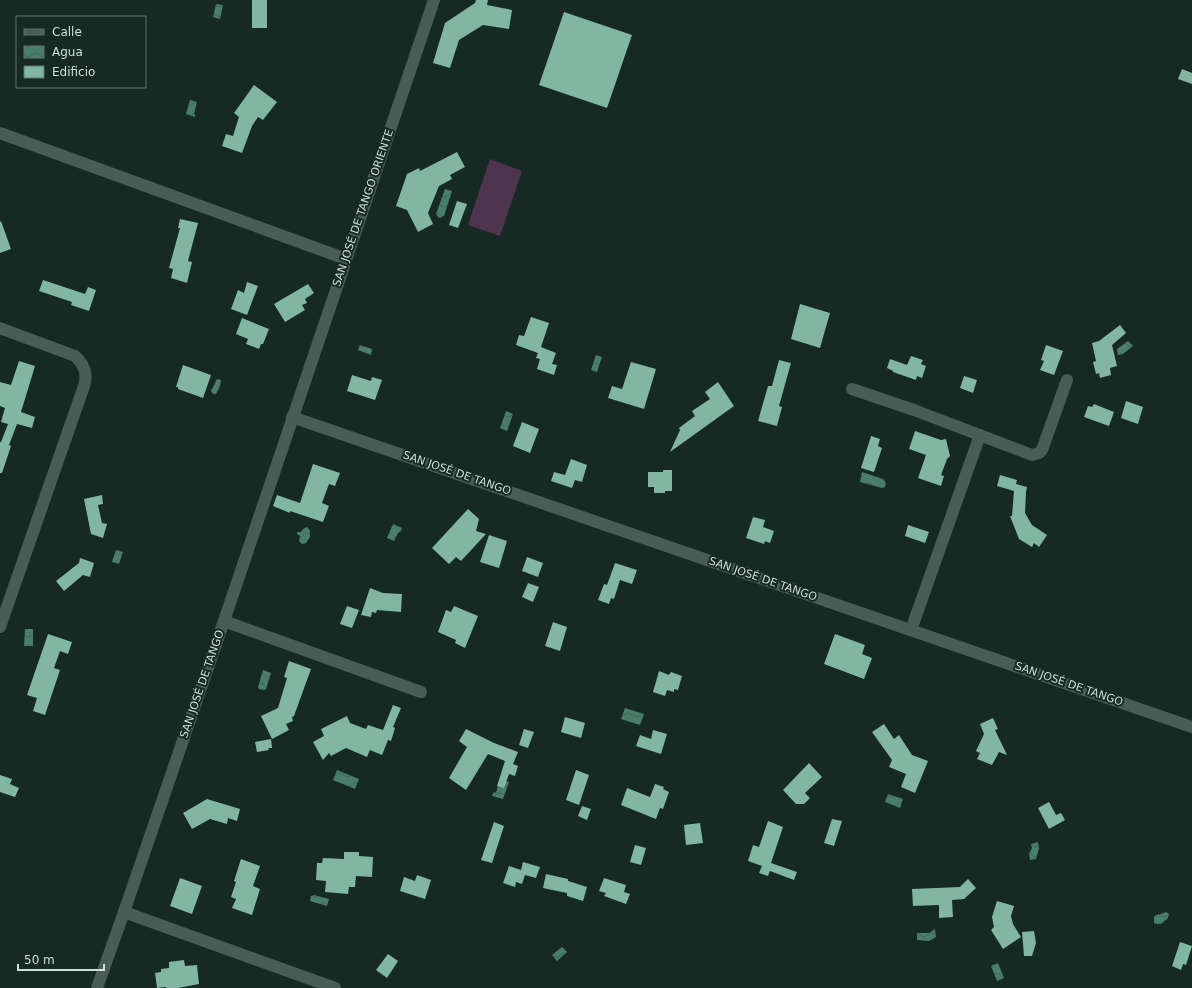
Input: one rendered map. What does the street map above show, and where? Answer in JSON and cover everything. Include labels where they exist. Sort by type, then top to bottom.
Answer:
[{"type":"street","name":"SAN JOSÉ DE TANGO ORIENTE","points":[[292,417],[346,259],[430,1]]},
{"type":"street","points":[[0,133],[346,259]]},
{"type":"street","points":[[0,328],[75,356],[83,365],[86,376],[84,386],[0,627]]},
{"type":"street","points":[[852,389],[914,410],[1032,455],[1039,453],[1042,450],[1067,380]]},
{"type":"street","name":"SAN JOSÉ DE TANGO","points":[[97,988],[224,621],[292,417],[1192,727]]},
{"type":"street","points":[[911,630],[980,435]]},
{"type":"street","points":[[224,621],[421,692]]},
{"type":"street","points":[[124,912],[335,988]]},
{"type":"shaded area","points":[[490,159],[522,171],[500,236],[468,225]]},
{"type":"water","points":[[216,4],[223,5],[220,19],[213,17]]},
{"type":"water","points":[[190,100],[197,102],[194,114],[195,117],[186,114]]},
{"type":"water","points":[[445,189],[452,191],[444,216],[440,218],[436,214]]},
{"type":"water","points":[[1128,341],[1133,346],[1123,354],[1118,355],[1117,349]]},
{"type":"water","points":[[360,345],[372,349],[371,355],[358,350]]},
{"type":"water","points":[[596,355],[602,357],[597,372],[591,370]]},
{"type":"water","points":[[217,379],[221,380],[220,386],[216,394],[213,394],[211,391]]},
{"type":"water","points":[[506,411],[513,414],[507,431],[500,428]]},
{"type":"water","points":[[862,472],[883,479],[886,483],[885,487],[882,488],[860,482]]},
{"type":"water","points":[[393,524],[402,528],[394,541],[387,538]]},
{"type":"water","points":[[307,527],[310,531],[310,537],[306,543],[302,544],[299,541],[300,536],[297,532],[301,532]]},
{"type":"water","points":[[116,550],[123,552],[119,564],[112,562]]},
{"type":"water","points":[[25,629],[33,629],[33,646],[24,646]]},
{"type":"water","points":[[263,670],[271,673],[266,689],[264,690],[259,689],[258,687]]},
{"type":"water","points":[[625,708],[644,714],[640,725],[621,719]]},
{"type":"water","points":[[337,770],[359,779],[355,789],[333,780]]},
{"type":"water","points":[[500,779],[509,782],[503,799],[492,796],[494,792],[496,793]]},
{"type":"water","points":[[888,794],[903,799],[900,808],[885,802]]},
{"type":"water","points":[[1038,842],[1039,848],[1036,859],[1030,860],[1029,854],[1032,848],[1031,844]]},
{"type":"water","points":[[314,895],[329,899],[327,906],[310,901],[311,896]]},
{"type":"water","points":[[1166,912],[1169,914],[1168,918],[1161,924],[1154,923],[1154,917],[1156,915]]},
{"type":"water","points":[[935,929],[936,937],[929,941],[917,940],[917,933],[929,933]]},
{"type":"water","points":[[562,947],[567,952],[557,961],[552,955]]},
{"type":"water","points":[[998,963],[1004,978],[997,981],[991,966]]},
{"type":"building","points":[[252,0],[267,0],[267,28],[252,28]]},
{"type":"building","points":[[476,0],[488,0],[487,5],[512,10],[509,29],[483,25],[459,40],[450,68],[433,63],[445,23],[475,3]]},
{"type":"building","points":[[564,12],[632,35],[607,108],[539,85]]},
{"type":"building","points":[[1182,69],[1192,73],[1192,84],[1178,79]]},
{"type":"building","points":[[254,85],[277,102],[263,120],[258,117],[252,126],[242,153],[222,146],[226,134],[233,136],[239,117],[234,113]]},
{"type":"building","points":[[457,152],[465,167],[450,175],[452,179],[439,186],[428,213],[433,224],[418,232],[407,210],[396,206],[407,174],[419,168],[420,171]]},
{"type":"building","points":[[457,201],[467,204],[458,228],[449,225]]},
{"type":"building","points":[[180,219],[198,223],[188,261],[192,262],[187,283],[171,278],[173,269],[169,268],[180,228],[178,228]]},
{"type":"building","points":[[1,221],[11,249],[0,253],[0,222]]},
{"type":"building","points":[[43,280],[85,294],[88,287],[96,290],[89,311],[71,305],[72,302],[39,291]]},
{"type":"building","points":[[247,282],[258,286],[247,315],[231,309],[238,290],[244,293]]},
{"type":"building","points":[[308,284],[314,293],[305,299],[307,303],[302,305],[305,310],[285,322],[274,304]]},
{"type":"building","points":[[800,304],[830,313],[820,348],[791,339]]},
{"type":"building","points":[[531,317],[549,323],[541,347],[556,353],[552,364],[557,365],[554,375],[537,369],[540,359],[536,358],[538,353],[516,345],[519,335],[524,336]]},
{"type":"building","points":[[242,318],[269,329],[263,344],[261,344],[259,349],[246,344],[248,339],[236,334]]},
{"type":"building","points":[[1120,325],[1126,333],[1112,345],[1117,366],[1110,368],[1111,375],[1100,378],[1099,373],[1096,374],[1093,362],[1096,361],[1092,343],[1099,341]]},
{"type":"building","points":[[1046,345],[1063,351],[1054,375],[1040,370],[1044,361],[1041,360]]},
{"type":"building","points":[[911,356],[923,360],[921,364],[926,366],[922,378],[917,376],[916,380],[893,372],[887,368],[890,359],[907,365]]},
{"type":"building","points":[[779,360],[791,363],[779,406],[782,407],[777,426],[758,421],[768,386],[772,386]]},
{"type":"building","points":[[19,361],[35,366],[21,412],[35,417],[32,428],[17,424],[9,445],[11,446],[2,473],[0,473],[0,442],[8,424],[1,422],[5,408],[0,406],[0,382],[11,385]]},
{"type":"building","points":[[631,362],[656,369],[644,409],[608,398],[612,386],[622,389]]},
{"type":"building","points":[[183,365],[211,375],[203,398],[176,387]]},
{"type":"building","points":[[352,375],[371,381],[372,377],[382,380],[375,400],[347,391]]},
{"type":"building","points":[[964,376],[977,380],[973,393],[960,388]]},
{"type":"building","points":[[718,382],[734,406],[670,452],[680,430],[679,428],[695,416],[692,411],[710,399],[705,392]]},
{"type":"building","points":[[1126,401],[1143,407],[1138,424],[1121,418]]},
{"type":"building","points":[[1094,404],[1114,412],[1109,426],[1084,417],[1088,406],[1092,407]]},
{"type":"building","points":[[522,422],[539,429],[530,453],[513,446]]},
{"type":"building","points":[[915,431],[941,440],[946,439],[950,456],[947,459],[941,475],[944,476],[941,486],[918,478],[926,455],[909,449]]},
{"type":"building","points":[[871,436],[880,439],[878,446],[882,448],[874,472],[861,468]]},
{"type":"building","points":[[571,459],[587,465],[582,482],[575,480],[572,488],[551,481],[554,472],[565,475]]},
{"type":"building","points":[[313,464],[340,473],[335,486],[329,484],[322,503],[329,506],[323,522],[290,511],[290,513],[273,506],[277,495],[300,503]]},
{"type":"building","points":[[663,470],[672,470],[672,491],[665,491],[665,493],[654,493],[654,487],[648,487],[648,472],[663,472]]},
{"type":"building","points":[[1000,475],[1017,480],[1016,484],[1027,487],[1025,513],[1032,525],[1047,535],[1039,547],[1034,543],[1032,547],[1019,539],[1010,516],[1012,516],[1014,491],[997,486]]},
{"type":"building","points":[[102,495],[103,504],[98,505],[102,523],[107,524],[103,538],[91,534],[84,499]]},
{"type":"building","points":[[468,509],[479,519],[476,531],[486,534],[461,561],[456,557],[449,564],[432,548]]},
{"type":"building","points":[[753,517],[765,520],[763,527],[774,531],[770,543],[765,541],[764,544],[746,538]]},
{"type":"building","points":[[908,525],[929,532],[925,543],[905,536]]},
{"type":"building","points":[[489,535],[507,541],[499,568],[480,562]]},
{"type":"building","points":[[527,557],[543,563],[538,577],[522,571]]},
{"type":"building","points":[[80,558],[94,563],[90,577],[83,575],[64,591],[56,581],[79,563]]},
{"type":"building","points":[[615,563],[637,570],[632,584],[620,580],[614,599],[611,598],[609,604],[598,600],[604,584],[607,585]]},
{"type":"building","points":[[528,583],[539,587],[533,602],[522,597]]},
{"type":"building","points":[[370,588],[383,593],[402,594],[401,612],[377,610],[376,613],[372,612],[371,617],[361,615]]},
{"type":"building","points":[[347,606],[359,610],[352,628],[340,624]]},
{"type":"building","points":[[454,606],[478,616],[465,648],[455,643],[456,640],[438,632],[446,610],[451,612]]},
{"type":"building","points":[[553,622],[567,627],[560,651],[545,646]]},
{"type":"building","points":[[48,634],[72,642],[68,654],[60,651],[54,668],[60,670],[45,715],[33,711],[37,698],[27,695]]},
{"type":"building","points":[[835,634],[865,645],[862,654],[872,658],[864,679],[824,664]]},
{"type":"building","points":[[289,661],[311,669],[294,716],[292,717],[293,721],[286,724],[289,730],[272,739],[261,716],[278,708],[287,678],[284,677]]},
{"type":"building","points":[[659,671],[669,675],[671,672],[682,676],[678,690],[674,689],[674,692],[667,690],[665,696],[653,692]]},
{"type":"building","points":[[393,705],[401,708],[393,727],[395,728],[391,741],[388,740],[382,755],[370,750],[367,757],[346,748],[331,756],[329,753],[323,760],[313,742],[324,736],[321,729],[347,716],[350,723],[366,729],[368,725],[383,730]]},
{"type":"building","points":[[565,717],[585,723],[581,738],[561,732]]},
{"type":"building","points":[[993,718],[998,729],[995,730],[1007,755],[999,752],[992,765],[977,759],[980,753],[976,751],[984,734],[980,724]]},
{"type":"building","points":[[884,724],[894,739],[899,735],[912,755],[928,761],[915,793],[901,787],[906,774],[889,767],[892,760],[872,732]]},
{"type":"building","points":[[466,729],[494,743],[518,752],[513,764],[518,766],[515,776],[509,774],[504,788],[497,786],[505,761],[488,754],[466,790],[449,778],[467,747],[459,741]]},
{"type":"building","points":[[524,729],[534,732],[528,748],[519,745]]},
{"type":"building","points":[[653,730],[667,734],[661,754],[636,746],[640,735],[651,739]]},
{"type":"building","points":[[271,739],[272,748],[257,752],[255,742]]},
{"type":"building","points":[[809,763],[822,777],[805,793],[810,798],[804,804],[796,804],[783,790]]},
{"type":"building","points":[[576,770],[589,775],[579,805],[566,800]]},
{"type":"building","points":[[0,775],[12,779],[10,784],[19,788],[15,797],[0,792]]},
{"type":"building","points":[[655,784],[664,787],[663,789],[669,792],[663,809],[660,808],[656,819],[621,805],[627,788],[650,797]]},
{"type":"building","points":[[207,799],[240,809],[237,821],[228,818],[227,824],[210,819],[192,829],[183,813]]},
{"type":"building","points":[[1049,802],[1056,815],[1061,813],[1065,820],[1049,829],[1038,808]]},
{"type":"building","points":[[582,806],[591,809],[587,820],[578,816]]},
{"type":"building","points":[[832,819],[842,821],[834,846],[824,843]]},
{"type":"building","points":[[768,821],[783,827],[771,863],[797,872],[794,880],[770,871],[768,876],[759,873],[762,866],[748,861],[753,845],[759,847]]},
{"type":"building","points":[[494,822],[504,826],[492,863],[481,860]]},
{"type":"building","points":[[700,823],[703,843],[686,845],[684,825]]},
{"type":"building","points":[[635,845],[646,848],[641,865],[630,862]]},
{"type":"building","points":[[344,852],[359,852],[359,856],[373,857],[372,877],[356,876],[355,887],[349,887],[348,894],[325,892],[326,881],[316,880],[317,863],[322,863],[323,858],[344,859]]},
{"type":"building","points":[[241,859],[260,866],[253,886],[260,889],[252,915],[232,908],[236,899],[231,897]]},
{"type":"building","points":[[523,862],[540,867],[536,878],[525,875],[522,884],[516,882],[515,887],[503,883],[509,866],[521,870]]},
{"type":"building","points":[[546,874],[568,879],[568,881],[587,887],[583,901],[567,896],[567,893],[543,888]]},
{"type":"building","points":[[417,875],[431,880],[425,899],[400,891],[404,877],[415,881]]},
{"type":"building","points":[[180,878],[202,886],[192,914],[170,906]]},
{"type":"building","points":[[604,878],[626,885],[624,892],[630,894],[626,904],[604,896],[606,893],[599,891]]},
{"type":"building","points":[[968,879],[976,888],[964,899],[952,900],[953,917],[939,918],[939,905],[913,906],[912,889],[960,887]]},
{"type":"building","points":[[997,901],[1014,906],[1011,916],[1013,924],[1021,937],[1003,949],[991,930],[994,927],[992,917]]},
{"type":"building","points":[[1034,931],[1036,943],[1032,956],[1024,956],[1022,932]]},
{"type":"building","points":[[1180,942],[1192,946],[1186,965],[1183,964],[1181,970],[1172,966]]},
{"type":"building","points":[[388,954],[398,961],[387,978],[376,970]]},
{"type":"building","points":[[184,960],[185,966],[197,965],[199,984],[178,988],[157,988],[155,973],[161,972],[161,969],[169,968],[169,962]]}]
